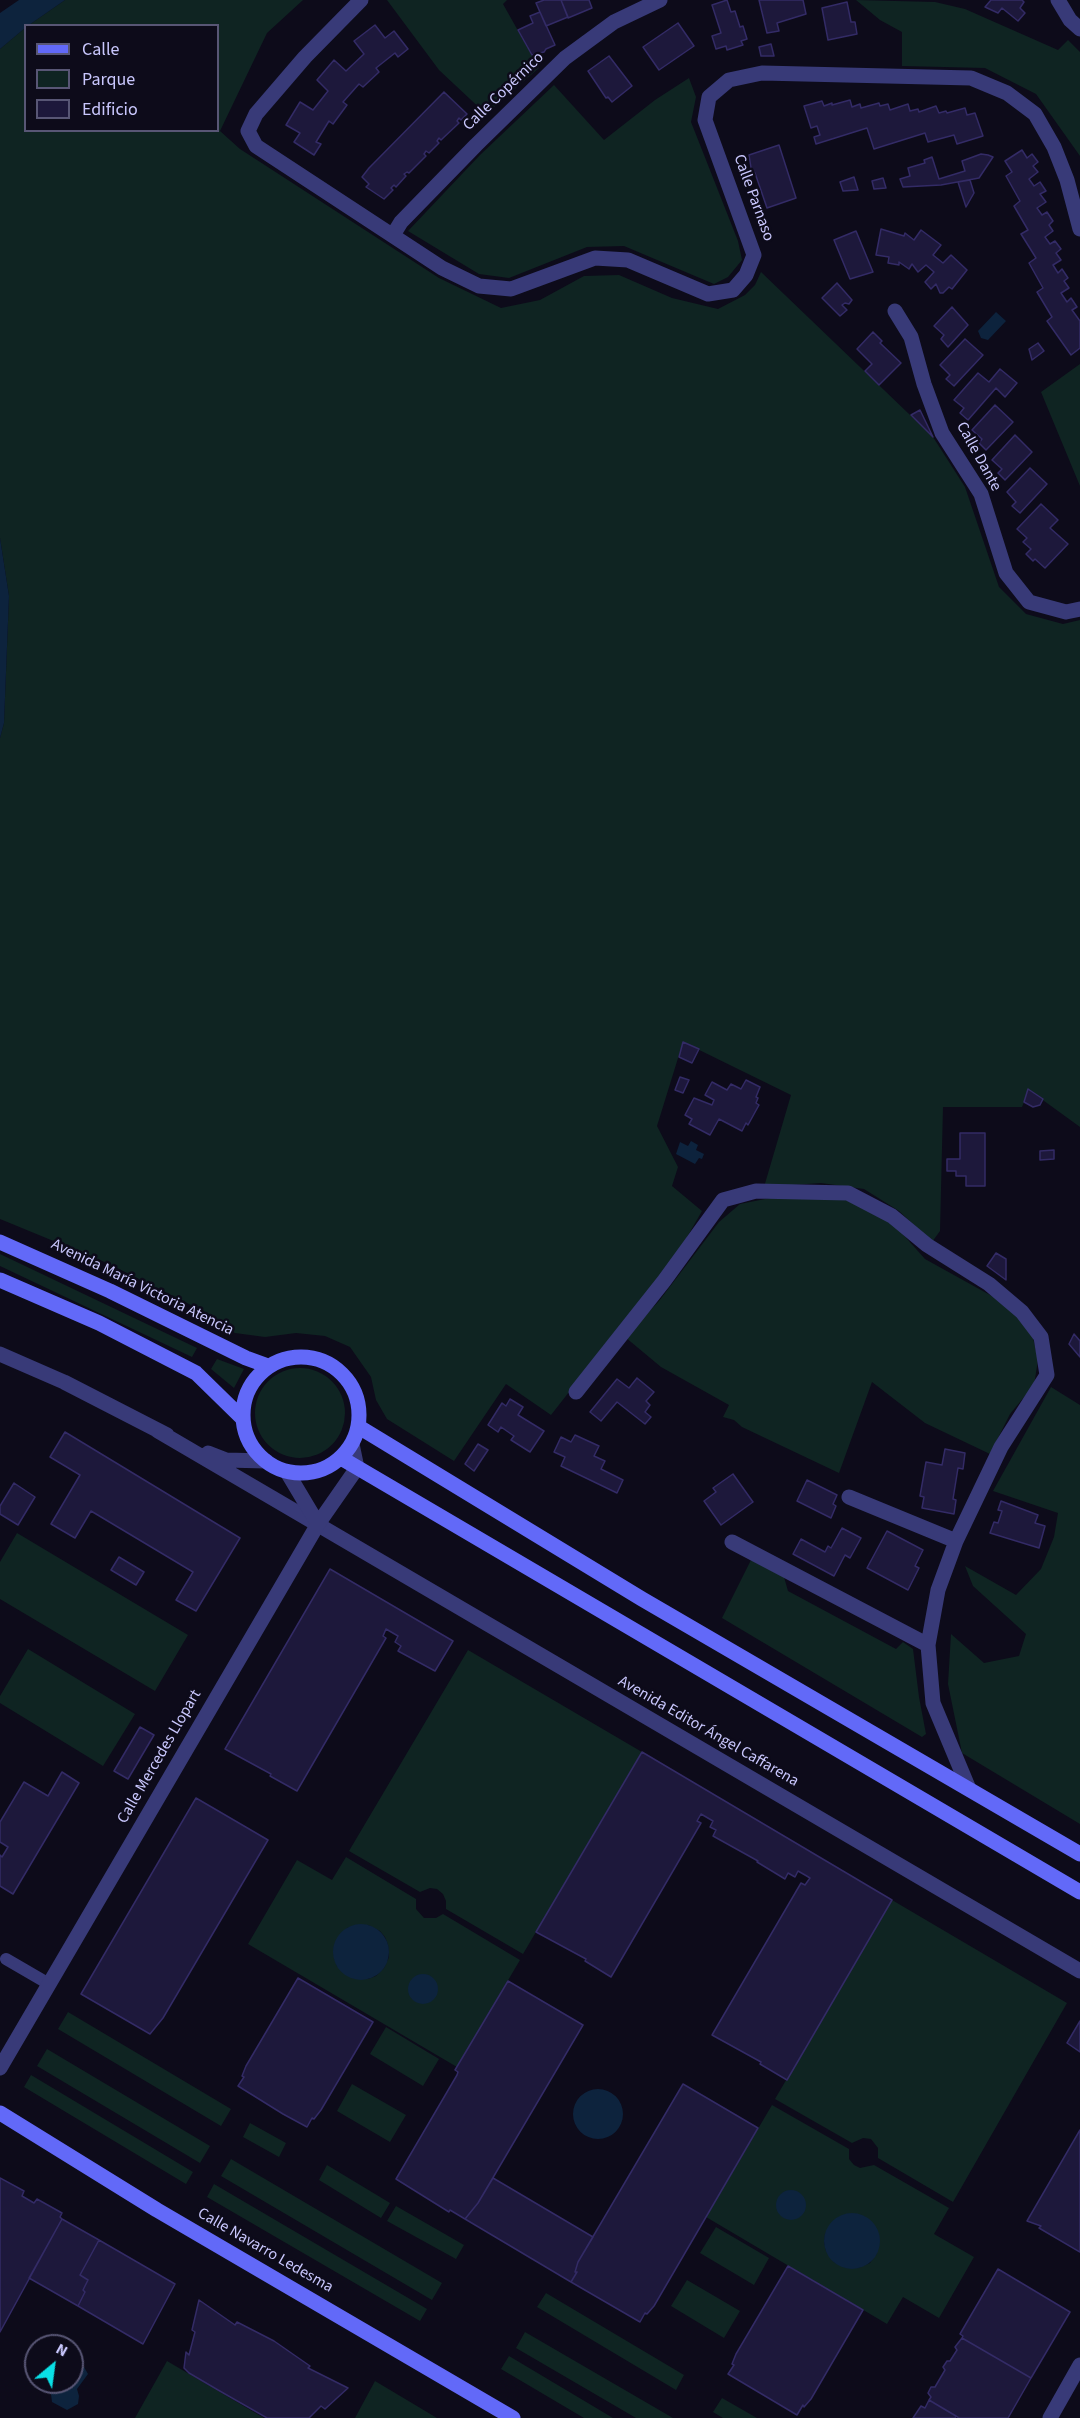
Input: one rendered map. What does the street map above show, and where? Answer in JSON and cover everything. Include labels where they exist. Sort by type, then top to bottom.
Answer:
[{"type":"main road","name":"Avenida María Victoria Atencia","points":[[0,1242],[110,1291],[246,1358],[268,1366]]},
{"type":"main road","points":[[0,1280],[99,1323],[196,1373],[242,1418]]},
{"type":"main road","points":[[301,1356],[318,1359],[334,1366],[347,1378],[356,1393],[360,1410],[358,1427],[352,1444],[340,1458],[315,1472],[287,1472],[266,1461],[249,1442],[242,1418],[248,1389],[268,1366],[284,1359],[301,1356]]},
{"type":"main road","points":[[358,1427],[642,1599],[1080,1854]]},
{"type":"main road","points":[[340,1458],[1080,1892]]},
{"type":"main road","name":"Calle Navarro Ledesma","points":[[0,2113],[157,2210],[513,2418]]},
{"type":"street","name":"Calle Parnaso","points":[[362,0],[305,57],[256,114],[248,131],[256,146],[442,268],[479,286],[511,290],[595,258],[628,260],[708,294],[733,290],[746,275],[754,255],[705,120],[709,97],[729,80],[762,73],[971,78],[1008,93],[1035,114],[1074,179],[1080,229]]},
{"type":"street","name":"Calle Copérnico","points":[[393,235],[401,222],[565,58],[614,22],[660,0]]},
{"type":"street","points":[[1058,0],[1070,20],[1080,30]]},
{"type":"street","name":"Calle Dante","points":[[895,310],[911,337],[924,384],[942,433],[981,494],[1006,573],[1029,602],[1066,612],[1080,609]]},
{"type":"street","points":[[576,1392],[664,1281],[723,1200],[756,1191],[848,1192],[892,1216],[927,1245],[989,1284],[1022,1312],[1041,1337],[1047,1375],[1001,1447],[956,1541],[938,1590],[928,1645],[933,1703],[969,1789]]},
{"type":"street","points":[[0,1354],[64,1382],[158,1431],[318,1524]]},
{"type":"street","points":[[158,1431],[226,1460],[266,1461]]},
{"type":"street","points":[[352,1444],[357,1468]]},
{"type":"street","name":"Calle Mercedes Llopart","points":[[0,2068],[318,1524],[357,1468]]},
{"type":"street","points":[[287,1472],[318,1524]]},
{"type":"street","points":[[849,1497],[956,1541]]},
{"type":"street","name":"Avenida Editor Ángel Caffarena","points":[[318,1524],[1080,1971]]},
{"type":"street","points":[[732,1542],[928,1645]]},
{"type":"street","points":[[1050,2418],[1080,2365]]},
{"type":"lane","points":[[6,1959],[49,1984]]},
{"type":"green space","points":[[65,0],[303,0],[267,33],[220,131],[240,149],[439,278],[501,308],[540,300],[584,276],[619,275],[672,298],[718,309],[745,295],[755,285],[761,272],[933,437],[965,487],[999,587],[1026,614],[1063,624],[1080,620],[1080,1127],[1029,1090],[1022,1107],[943,1107],[940,1231],[932,1242],[899,1211],[864,1189],[821,1183],[764,1187],[791,1095],[683,1042],[657,1126],[678,1167],[672,1186],[702,1211],[678,1253],[551,1415],[506,1384],[454,1461],[387,1419],[376,1400],[371,1377],[350,1347],[325,1336],[296,1333],[265,1337],[235,1333],[189,1304],[107,1263],[0,1219],[0,738],[4,723],[9,596],[0,538],[0,49],[24,29],[24,132],[219,132],[219,24],[30,24]]},
{"type":"green space","points":[[387,0],[507,0],[503,4],[539,68],[486,114],[439,70]]},
{"type":"green space","points":[[856,0],[935,2],[965,9],[1058,50],[1068,40],[1080,52],[1080,156],[1036,94],[985,68],[902,66],[902,32],[880,20]]},
{"type":"green space","points":[[689,78],[696,97],[691,122],[738,241],[742,260],[728,277],[714,284],[624,246],[587,247],[509,278],[479,274],[408,231],[480,155],[554,85],[604,140],[655,100]]},
{"type":"green space","points":[[1080,364],[1080,486],[1041,392]]},
{"type":"green space","points":[[775,1197],[847,1200],[892,1222],[925,1259],[1008,1305],[1031,1329],[1038,1360],[1034,1385],[1010,1414],[990,1454],[925,1423],[872,1382],[839,1473],[742,1427],[734,1420],[723,1417],[729,1405],[661,1367],[625,1337],[659,1301],[719,1222],[740,1204]]},
{"type":"green space","points":[[0,1254],[197,1348],[192,1357],[0,1266]]},
{"type":"green space","points":[[217,1359],[244,1369],[234,1388],[211,1369]]},
{"type":"green space","points":[[300,1368],[317,1371],[332,1381],[342,1396],[345,1413],[342,1430],[332,1445],[317,1455],[300,1458],[283,1455],[268,1445],[258,1430],[255,1413],[258,1396],[268,1381],[283,1371]]},
{"type":"green space","points":[[1051,1387],[1080,1405],[1080,1824],[962,1753],[948,1684],[951,1634],[984,1663],[1019,1656],[1026,1634],[973,1586],[965,1566],[1016,1595],[1041,1569],[1054,1537],[1058,1513],[993,1491]]},
{"type":"green space","points":[[17,1533],[188,1635],[155,1691],[0,1599],[0,1562]]},
{"type":"green space","points":[[751,1560],[784,1577],[788,1591],[896,1649],[903,1642],[913,1649],[926,1734],[922,1737],[722,1618]]},
{"type":"green space","points":[[28,1649],[135,1714],[103,1766],[0,1703],[0,1696]]},
{"type":"green space","points":[[468,1650],[642,1752],[523,1954],[446,1909],[443,1894],[437,1889],[430,1888],[420,1892],[349,1851]]},
{"type":"green space","points":[[346,1857],[416,1899],[416,1909],[424,1918],[436,1918],[443,1914],[520,1960],[457,2067],[248,1944],[297,1860],[332,1880]],"holes":[[[368,1925],[380,1931],[388,1945],[389,1957],[384,1968],[376,1976],[368,1979],[356,1979],[345,1974],[337,1966],[334,1957],[335,1945],[347,1928]]]},
{"type":"green space","points":[[892,1900],[1067,2003],[953,2202],[878,2158],[878,2148],[871,2139],[863,2138],[852,2143],[775,2099]]},
{"type":"green space","points":[[68,2012],[231,2109],[221,2126],[58,2029]]},
{"type":"green space","points":[[386,2027],[439,2059],[423,2086],[370,2054]]},
{"type":"green space","points":[[47,2049],[210,2146],[200,2163],[37,2066]]},
{"type":"green space","points":[[31,2075],[193,2172],[186,2184],[24,2087]]},
{"type":"green space","points":[[352,2084],[406,2115],[390,2142],[337,2111]]},
{"type":"green space","points":[[772,2105],[849,2149],[849,2159],[854,2165],[860,2168],[874,2165],[949,2208],[934,2234],[974,2257],[939,2318],[903,2297],[887,2324],[706,2217]],"holes":[[[857,2214],[865,2217],[877,2253],[870,2263],[858,2268],[835,2263],[826,2251],[825,2234],[835,2220],[844,2215]]]},
{"type":"green space","points":[[250,2123],[286,2143],[279,2157],[243,2137]]},
{"type":"green space","points":[[231,2159],[442,2283],[432,2300],[221,2176]]},
{"type":"green space","points":[[327,2165],[390,2203],[381,2218],[319,2180]]},
{"type":"green space","points":[[214,2184],[427,2309],[420,2321],[207,2197]]},
{"type":"green space","points":[[396,2206],[464,2245],[456,2259],[387,2221]]},
{"type":"green space","points":[[716,2227],[769,2258],[754,2285],[700,2253]]},
{"type":"green space","points":[[687,2280],[740,2311],[724,2338],[671,2306]]},
{"type":"green space","points":[[546,2293],[684,2375],[676,2390],[537,2307]]},
{"type":"green space","points":[[525,2332],[673,2418],[636,2418],[516,2348]]},
{"type":"green space","points":[[509,2356],[613,2418],[584,2418],[501,2369]]},
{"type":"green space","points":[[167,2361],[264,2418],[135,2418]]},
{"type":"green space","points":[[375,2381],[437,2418],[355,2418]]},
{"type":"green space","points":[[722,2398],[757,2418],[723,2418],[713,2412]]},
{"type":"water","points":[[19,0],[65,0],[30,24],[24,24],[24,29],[0,49],[0,13]]},
{"type":"water","points":[[996,312],[1006,321],[988,340],[981,338],[978,331]]},
{"type":"water","points":[[0,538],[9,596],[4,723],[0,738]]},
{"type":"water","points":[[691,1141],[698,1145],[696,1150],[704,1154],[702,1159],[699,1158],[695,1164],[676,1154],[680,1142],[688,1146]]},
{"type":"water","points":[[361,1924],[372,1926],[381,1932],[387,1941],[389,1952],[387,1963],[381,1972],[372,1978],[361,1980],[350,1978],[341,1972],[335,1963],[333,1952],[335,1941],[341,1932],[350,1926]]},
{"type":"water","points":[[423,1974],[434,1978],[438,1989],[434,2000],[423,2004],[412,2000],[408,1989],[412,1978]]},
{"type":"water","points":[[598,2089],[616,2096],[623,2114],[616,2132],[598,2139],[580,2132],[573,2114],[580,2096]]},
{"type":"water","points":[[791,2190],[802,2194],[806,2205],[802,2216],[791,2220],[780,2216],[776,2205],[780,2194]]},
{"type":"water","points":[[852,2213],[863,2215],[872,2221],[878,2230],[880,2241],[878,2252],[872,2261],[863,2267],[852,2269],[841,2267],[832,2261],[826,2252],[824,2241],[826,2230],[832,2221],[841,2215]]},
{"type":"water","points":[[84,2367],[88,2374],[84,2379]]},
{"type":"water","points":[[51,2394],[78,2394],[79,2396],[78,2404],[67,2410],[52,2402]]},
{"type":"building","points":[[544,0],[561,0],[568,17],[546,26],[536,3]]},
{"type":"building","points":[[561,0],[589,0],[592,8],[568,18]]},
{"type":"building","points":[[727,0],[731,12],[735,11],[740,27],[743,26],[747,39],[741,41],[743,45],[727,50],[726,46],[716,49],[712,36],[721,33],[712,5]]},
{"type":"building","points":[[759,0],[803,0],[806,14],[777,23],[779,31],[767,33]]},
{"type":"building","points":[[991,0],[1022,0],[1024,2],[1020,8],[1025,13],[1018,21],[1002,8],[998,13],[985,7]]},
{"type":"building","points":[[847,2],[851,22],[855,22],[857,34],[828,40],[822,8]]},
{"type":"building","points":[[540,12],[555,45],[544,52],[532,55],[518,30],[533,23],[530,16]]},
{"type":"building","points":[[678,23],[694,46],[659,70],[643,47]]},
{"type":"building","points":[[375,25],[385,38],[394,31],[408,49],[398,57],[395,53],[376,68],[379,72],[363,87],[359,84],[343,102],[347,105],[333,124],[329,121],[316,142],[321,144],[314,155],[294,142],[300,133],[286,125],[300,102],[313,110],[328,91],[317,80],[334,60],[346,71],[364,54],[354,41]]},
{"type":"building","points":[[771,44],[774,56],[761,56],[759,47]]},
{"type":"building","points":[[609,56],[632,86],[612,102],[608,97],[606,98],[588,71]]},
{"type":"building","points":[[444,92],[467,114],[461,120],[459,118],[457,121],[459,123],[441,140],[439,138],[437,141],[439,143],[429,153],[426,151],[424,154],[426,156],[409,173],[404,174],[406,176],[396,187],[394,185],[391,188],[393,190],[384,199],[366,187],[369,184],[362,177],[369,168]]},
{"type":"building","points":[[850,100],[852,107],[860,104],[861,108],[879,103],[880,106],[888,104],[890,110],[908,104],[910,111],[918,109],[919,112],[936,106],[939,113],[946,111],[947,113],[965,108],[967,115],[975,113],[983,136],[957,144],[954,135],[928,142],[925,133],[874,149],[867,128],[816,144],[814,137],[820,135],[817,126],[811,128],[804,106],[822,101],[824,106],[832,103],[832,105]]},
{"type":"building","points":[[779,145],[796,198],[767,208],[755,173],[752,174],[749,155]]},
{"type":"building","points":[[1022,150],[1027,158],[1032,154],[1038,162],[1033,166],[1038,172],[1029,179],[1034,186],[1040,182],[1046,191],[1040,194],[1046,202],[1037,208],[1042,215],[1047,212],[1053,221],[1049,225],[1053,231],[1045,237],[1050,244],[1055,241],[1061,249],[1056,253],[1061,260],[1053,265],[1058,273],[1062,269],[1068,278],[1064,281],[1069,288],[1061,293],[1067,302],[1071,298],[1077,307],[1072,310],[1080,321],[1080,348],[1071,355],[1047,321],[1052,317],[1037,292],[1043,288],[1029,263],[1036,258],[1021,234],[1028,230],[1014,206],[1020,201],[1006,176],[1012,172],[1005,161]]},
{"type":"building","points":[[981,154],[993,157],[979,178],[941,185],[903,187],[900,179],[910,176],[908,168],[925,163],[924,160],[932,157],[939,179],[965,171],[962,161]]},
{"type":"building","points":[[854,177],[858,190],[843,191],[840,182]]},
{"type":"building","points":[[883,178],[886,188],[874,189],[872,181]]},
{"type":"building","points":[[970,180],[974,193],[966,207],[958,182]]},
{"type":"building","points":[[881,229],[904,236],[905,233],[914,240],[921,230],[941,245],[933,255],[943,263],[951,255],[967,270],[952,289],[949,287],[940,293],[936,284],[931,289],[925,282],[934,272],[926,265],[918,272],[912,264],[909,269],[899,262],[899,265],[888,263],[889,257],[876,255]]},
{"type":"building","points":[[856,231],[873,272],[850,279],[834,240]]},
{"type":"building","points":[[837,283],[852,300],[849,304],[842,305],[847,310],[840,316],[822,298]]},
{"type":"building","points":[[952,307],[968,325],[948,347],[941,339],[944,335],[934,326]]},
{"type":"building","points":[[873,332],[882,341],[880,343],[901,363],[879,385],[865,371],[872,364],[857,349]]},
{"type":"building","points":[[965,339],[983,355],[954,386],[946,379],[950,375],[940,365]]},
{"type":"building","points":[[1038,343],[1044,351],[1032,360],[1029,349]]},
{"type":"building","points":[[1000,369],[1017,383],[1005,397],[996,388],[968,420],[960,413],[964,408],[954,400],[978,373],[989,382]]},
{"type":"building","points":[[995,405],[1013,422],[986,450],[979,443],[982,439],[972,430]]},
{"type":"building","points":[[920,410],[933,437],[911,415]]},
{"type":"building","points":[[1015,435],[1032,452],[1005,480],[998,473],[1002,469],[992,460]]},
{"type":"building","points":[[1030,468],[1047,484],[1020,513],[1012,506],[1016,502],[1007,492]]},
{"type":"building","points":[[1041,504],[1058,520],[1050,528],[1068,544],[1045,568],[1026,554],[1031,549],[1023,542],[1027,538],[1017,529]]},
{"type":"building","points":[[683,1042],[699,1049],[692,1063],[679,1057]]},
{"type":"building","points":[[680,1077],[689,1080],[683,1093],[675,1090]]},
{"type":"building","points":[[746,1080],[760,1087],[756,1097],[758,1098],[756,1103],[759,1105],[742,1131],[719,1119],[710,1135],[689,1124],[692,1119],[685,1115],[694,1098],[712,1105],[714,1100],[705,1095],[712,1082],[727,1090],[731,1084],[741,1089]]},
{"type":"building","points":[[1028,1089],[1043,1099],[1040,1105],[1033,1107],[1024,1102]]},
{"type":"building","points":[[960,1133],[985,1133],[985,1186],[966,1186],[966,1176],[956,1176],[956,1171],[947,1171],[947,1159],[960,1159]]},
{"type":"building","points":[[1054,1150],[1054,1159],[1040,1160],[1040,1151]]},
{"type":"building","points":[[996,1253],[1006,1259],[1006,1280],[987,1266]]},
{"type":"building","points":[[1074,1334],[1080,1341],[1080,1357],[1069,1344]]},
{"type":"building","points":[[637,1378],[654,1392],[646,1401],[650,1405],[645,1412],[651,1417],[645,1424],[617,1402],[601,1421],[590,1412],[617,1379],[629,1388]]},
{"type":"building","points":[[510,1399],[523,1407],[518,1415],[544,1431],[530,1452],[511,1440],[514,1436],[501,1427],[498,1432],[488,1425],[502,1403],[506,1406]]},
{"type":"building","points":[[65,1432],[240,1538],[196,1611],[176,1600],[193,1572],[91,1511],[75,1538],[51,1524],[80,1475],[50,1457]]},
{"type":"building","points":[[575,1435],[599,1446],[594,1456],[605,1461],[601,1469],[623,1480],[617,1493],[561,1466],[565,1457],[554,1452],[561,1437],[571,1442]]},
{"type":"building","points":[[478,1444],[488,1450],[474,1471],[465,1464]]},
{"type":"building","points":[[945,1449],[965,1453],[963,1469],[958,1468],[953,1499],[956,1500],[954,1514],[922,1508],[924,1497],[920,1496],[926,1462],[942,1465]]},
{"type":"building","points":[[733,1474],[753,1502],[721,1525],[704,1501],[716,1492],[713,1488]]},
{"type":"building","points":[[807,1480],[837,1495],[833,1504],[836,1506],[831,1518],[797,1501]]},
{"type":"building","points":[[14,1483],[35,1497],[18,1525],[0,1514],[0,1506]]},
{"type":"building","points":[[1001,1501],[1038,1515],[1035,1523],[1045,1526],[1039,1548],[990,1533],[994,1522],[998,1523],[1002,1511],[998,1510]]},
{"type":"building","points":[[842,1528],[861,1538],[850,1558],[845,1555],[834,1576],[793,1554],[801,1539],[825,1552],[828,1546],[831,1548]]},
{"type":"building","points":[[887,1531],[923,1550],[915,1566],[919,1568],[908,1590],[867,1568]]},
{"type":"building","points":[[119,1557],[144,1572],[136,1585],[111,1570]]},
{"type":"building","points":[[330,1569],[453,1641],[435,1671],[398,1651],[401,1646],[395,1642],[398,1636],[386,1629],[383,1636],[386,1638],[297,1791],[225,1749]]},
{"type":"building","points":[[140,1727],[154,1735],[128,1779],[114,1771]]},
{"type":"building","points":[[642,1752],[892,1900],[787,2080],[760,2064],[761,2062],[712,2035],[801,1883],[805,1885],[810,1878],[805,1875],[798,1871],[795,1877],[788,1873],[785,1879],[713,1836],[716,1830],[710,1827],[713,1821],[701,1814],[697,1821],[701,1823],[611,1977],[585,1961],[586,1959],[536,1932]]},
{"type":"building","points":[[62,1772],[79,1783],[13,1894],[0,1886],[0,1855],[2,1857],[8,1847],[0,1842],[0,1822],[24,1782],[48,1796]]},
{"type":"building","points":[[196,1798],[268,1840],[163,2018],[150,2034],[81,1994]]},
{"type":"building","points":[[298,1978],[373,2022],[321,2110],[314,2119],[312,2118],[307,2127],[238,2086],[244,2077],[242,2076],[246,2066]]},
{"type":"building","points":[[508,1981],[583,2025],[478,2203],[465,2219],[450,2210],[449,2212],[396,2179],[457,2075],[458,2072],[455,2070]]},
{"type":"building","points":[[1080,2021],[1080,2052],[1067,2043]]},
{"type":"building","points":[[683,2084],[758,2128],[654,2306],[647,2314],[645,2313],[640,2322],[571,2282],[577,2272],[575,2272],[578,2262]]},
{"type":"building","points":[[1080,2130],[1080,2252],[1039,2228],[1041,2226],[1027,2221]]},
{"type":"building","points":[[0,2178],[24,2191],[22,2196],[34,2203],[37,2199],[62,2213],[60,2217],[62,2219],[0,2332]]},
{"type":"building","points":[[493,2178],[593,2237],[578,2262],[575,2272],[577,2272],[571,2282],[465,2219]]},
{"type":"building","points":[[62,2219],[99,2240],[80,2275],[88,2280],[78,2306],[29,2278]]},
{"type":"building","points":[[99,2240],[175,2284],[143,2344],[78,2306],[88,2280],[80,2275]]},
{"type":"building","points":[[788,2266],[863,2310],[811,2399],[804,2407],[803,2405],[797,2415],[728,2374],[734,2365],[732,2364],[736,2354]]},
{"type":"building","points":[[998,2269],[1070,2312],[1031,2378],[962,2338],[960,2334]]},
{"type":"building","points":[[199,2300],[235,2325],[237,2322],[274,2341],[310,2366],[308,2368],[348,2388],[325,2409],[321,2406],[309,2418],[267,2418],[189,2373],[184,2368],[186,2352],[189,2355]]},
{"type":"building","points":[[962,2338],[1031,2378],[1008,2418],[959,2418],[929,2400],[931,2397],[928,2393],[931,2387],[935,2387],[945,2370],[943,2367],[947,2361],[950,2361],[957,2350],[955,2347]]},
{"type":"building","points":[[929,2400],[956,2416],[955,2418],[913,2418],[921,2406],[925,2408]]}]
